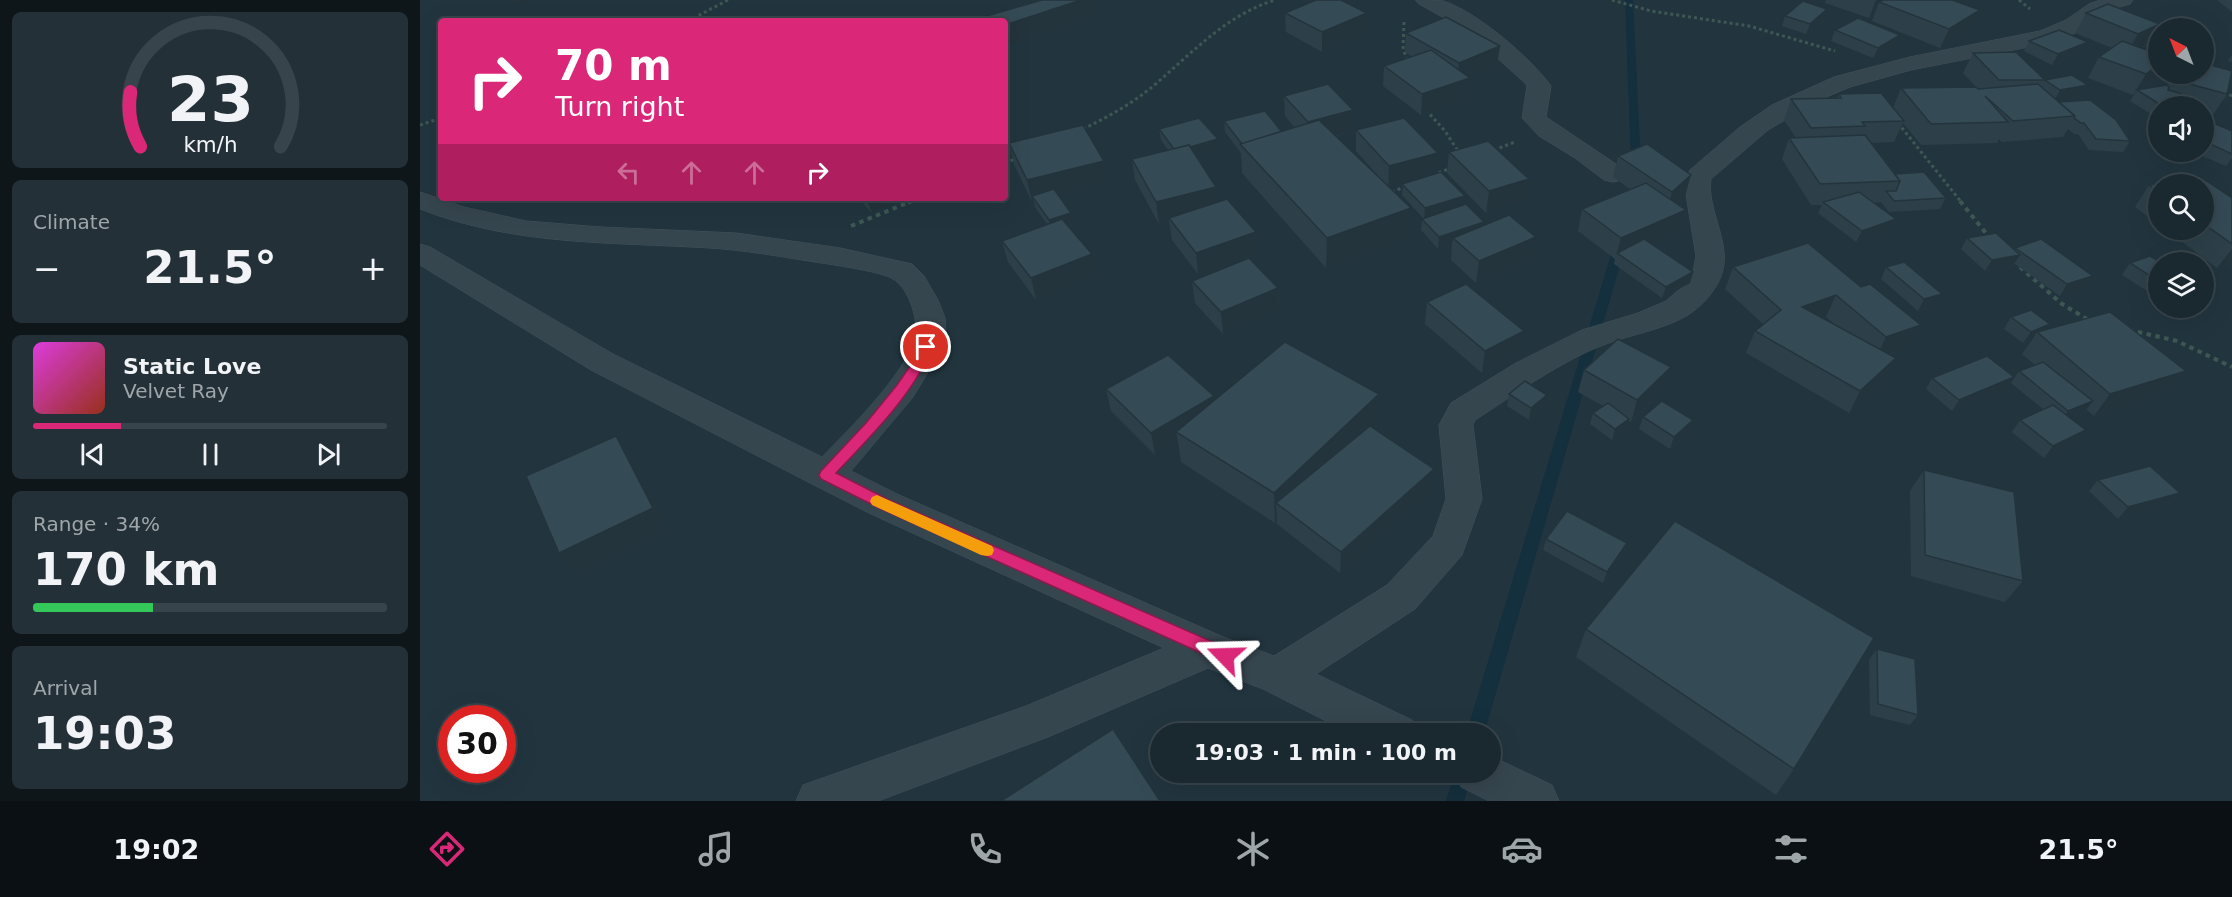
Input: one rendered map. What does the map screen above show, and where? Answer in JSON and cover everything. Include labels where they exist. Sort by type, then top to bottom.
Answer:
[{"type":"street","points":[[1426,0],[1474,26],[1533,78],[1539,86],[1534,118],[1543,129],[1580,150],[1613,174]]},
{"type":"street","points":[[1278,676],[1401,597],[1449,544],[1464,499],[1456,425],[1463,412],[1527,371],[1593,337],[1649,320],[1677,308],[1700,288],[1708,273],[1710,256],[1696,186],[1699,176],[1747,133],[1781,110],[1811,94],[1862,76],[1894,68],[2046,37],[2074,24],[2096,8],[2123,0]]},
{"type":"street","points":[[420,200],[443,211],[521,229],[713,240],[843,257],[902,271],[927,306],[931,333],[921,360],[871,427],[826,475]]},
{"type":"street","points":[[420,253],[602,362],[884,504],[1207,649],[1278,676],[1374,723]]},
{"type":"street","points":[[819,801],[1033,723],[1207,649]]},
{"type":"street","points":[[1499,783],[1536,801]]},
{"type":"path","points":[[694,18],[728,0]]},
{"type":"path","points":[[1080,130],[1111,116],[1142,95],[1240,13],[1275,0]]},
{"type":"path","points":[[1612,0],[1651,11],[1749,26],[1894,68]]},
{"type":"path","points":[[1404,20],[1403,47],[1410,66]]},
{"type":"path","points":[[1862,76],[1992,240]]},
{"type":"path","points":[[2223,91],[2232,96]]},
{"type":"path","points":[[1425,109],[1445,131],[1465,162]]},
{"type":"path","points":[[420,125],[438,119]]},
{"type":"path","points":[[1484,154],[1543,129]]},
{"type":"path","points":[[1008,162],[1022,156]]},
{"type":"path","points":[[1427,178],[1456,166]]},
{"type":"path","points":[[1383,196],[1416,182]]},
{"type":"path","points":[[850,227],[913,201]]},
{"type":"path","points":[[2018,265],[2079,316],[2100,325]]},
{"type":"path","points":[[2123,329],[2177,341],[2232,367]]},
{"type":"building","points":[[1042,0],[1081,0],[1008,24],[1008,18],[979,18]]},
{"type":"building","points":[[1316,0],[1341,0],[1367,13],[1322,32],[1285,13]]},
{"type":"building","points":[[1883,0],[1952,0],[1980,10],[1949,29],[1879,2]]},
{"type":"building","points":[[1803,1],[1827,9],[1810,24],[1785,16]]},
{"type":"building","points":[[2108,4],[2148,19],[2148,29],[2138,34],[2086,13]]},
{"type":"building","points":[[1446,17],[1500,46],[1459,63],[1406,33]]},
{"type":"building","points":[[1858,18],[1900,35],[1878,48],[1835,30]]},
{"type":"building","points":[[2059,30],[2088,42],[2058,54],[2029,41]]},
{"type":"building","points":[[2122,41],[2148,50],[2148,72],[2146,74],[2099,57]]},
{"type":"building","points":[[1431,50],[1470,78],[1422,94],[1384,66]]},
{"type":"building","points":[[2016,52],[2045,80],[1999,80],[1973,53]]},
{"type":"building","points":[[2214,66],[2232,71],[2227,94],[2189,84],[2214,84]]},
{"type":"building","points":[[2072,75],[2088,85],[2060,90],[2045,80]]},
{"type":"building","points":[[1328,84],[1353,110],[1308,122],[1284,96]]},
{"type":"building","points":[[2038,84],[2075,116],[2013,121],[1985,96],[2008,122],[1931,124],[1901,88],[1976,87],[1978,89]]},
{"type":"building","points":[[2166,85],[2169,87],[2168,90],[2184,96],[2148,97],[2137,90]]},
{"type":"building","points":[[1881,93],[1904,121],[1862,122],[1865,126],[1811,128],[1791,99],[1841,98],[1839,94]]},
{"type":"building","points":[[2090,100],[2116,120],[2130,141],[2096,139],[2084,123],[2074,118],[2075,116],[2059,102]]},
{"type":"building","points":[[1265,111],[1282,132],[1242,144],[1224,121]]},
{"type":"building","points":[[1199,118],[1218,139],[1174,149],[1159,129]]},
{"type":"building","points":[[1404,118],[1438,153],[1389,166],[1356,130]]},
{"type":"building","points":[[1319,120],[1411,208],[1327,238],[1240,144]]},
{"type":"building","points":[[2214,123],[2232,131],[2232,154],[2214,146]]},
{"type":"building","points":[[1083,125],[1104,161],[1027,180],[1009,143]]},
{"type":"building","points":[[1865,135],[1900,181],[1820,184],[1789,138]]},
{"type":"building","points":[[1488,141],[1529,179],[1489,191],[1449,152]]},
{"type":"building","points":[[1647,144],[1691,175],[1672,192],[1618,156]]},
{"type":"building","points":[[1189,145],[1216,187],[1156,202],[1132,159]]},
{"type":"building","points":[[1441,172],[1465,196],[1425,208],[1402,184]]},
{"type":"building","points":[[1924,172],[1946,198],[1894,201],[1886,191],[1896,191],[1900,181],[1895,174]]},
{"type":"building","points":[[1646,183],[1686,210],[1621,238],[1582,209]]},
{"type":"building","points":[[2214,186],[2232,198],[2232,244],[2214,231]]},
{"type":"building","points":[[1054,189],[1071,213],[1049,220],[1032,196]]},
{"type":"building","points":[[1859,192],[1896,219],[1862,231],[1823,202]]},
{"type":"building","points":[[1227,199],[1256,232],[1196,253],[1169,218]]},
{"type":"building","points":[[1466,204],[1484,222],[1439,237],[1422,219]]},
{"type":"building","points":[[1509,215],[1536,237],[1479,261],[1453,238]]},
{"type":"building","points":[[1062,219],[1092,254],[1031,278],[1002,241]]},
{"type":"building","points":[[1996,233],[2020,255],[1992,260],[1967,238]]},
{"type":"building","points":[[1644,239],[1693,272],[1666,287],[1617,253]]},
{"type":"building","points":[[2041,239],[2093,276],[2067,284],[2015,248]]},
{"type":"building","points":[[1808,243],[1861,287],[1870,284],[1921,325],[1886,337],[1836,295],[1802,307],[1896,358],[1860,391],[1755,331],[1781,310],[1733,267]]},
{"type":"building","points":[[2148,257],[2148,275],[2130,263]]},
{"type":"building","points":[[1249,258],[1278,288],[1221,312],[1192,281]]},
{"type":"building","points":[[1904,262],[1942,294],[1924,299],[1886,267]]},
{"type":"building","points":[[1466,284],[1524,331],[1485,351],[1427,302]]},
{"type":"building","points":[[2031,310],[2050,324],[2031,332],[2011,317]]},
{"type":"building","points":[[2110,312],[2186,371],[2110,394],[2037,332]]},
{"type":"building","points":[[1618,339],[1671,367],[1637,400],[1584,370]]},
{"type":"building","points":[[1285,342],[1379,394],[1274,493],[1176,432]]},
{"type":"building","points":[[1168,355],[1214,396],[1151,433],[1106,389]]},
{"type":"building","points":[[1987,356],[2014,377],[1959,400],[1932,378]]},
{"type":"building","points":[[2043,362],[2093,401],[2068,411],[2019,371]]},
{"type":"building","points":[[1525,381],[1547,395],[1531,408],[1509,394]]},
{"type":"building","points":[[1662,401],[1693,420],[1674,437],[1643,417]]},
{"type":"building","points":[[1608,403],[1629,419],[1615,429],[1593,413]]},
{"type":"building","points":[[2053,405],[2086,430],[2053,446],[2020,420]]},
{"type":"building","points":[[1370,426],[1434,469],[1341,552],[1276,503]]},
{"type":"building","points":[[616,436],[653,508],[559,553],[526,476]]},
{"type":"building","points":[[2150,466],[2180,493],[2128,507],[2098,480]]},
{"type":"building","points":[[1924,470],[2014,492],[2023,581],[1925,555]]},
{"type":"building","points":[[1567,511],[1627,543],[1607,572],[1546,539]]},
{"type":"building","points":[[1675,521],[1874,638],[1794,769],[1586,629]]},
{"type":"building","points":[[1877,649],[1915,659],[1918,715],[1878,704]]},
{"type":"building","points":[[1113,729],[1160,801],[1001,801]]},
{"type":"waterway","points":[[1629,0],[1636,166]]},
{"type":"waterway","points":[[1478,723],[1619,248]]},
{"type":"waterway","points":[[1455,801],[1461,783]]},
{"type":"slow traffic","points":[[877,501],[987,550]]},
{"type":"route","points":[[926,347],[921,360],[871,427],[826,475],[884,504],[1225,656]]}]
